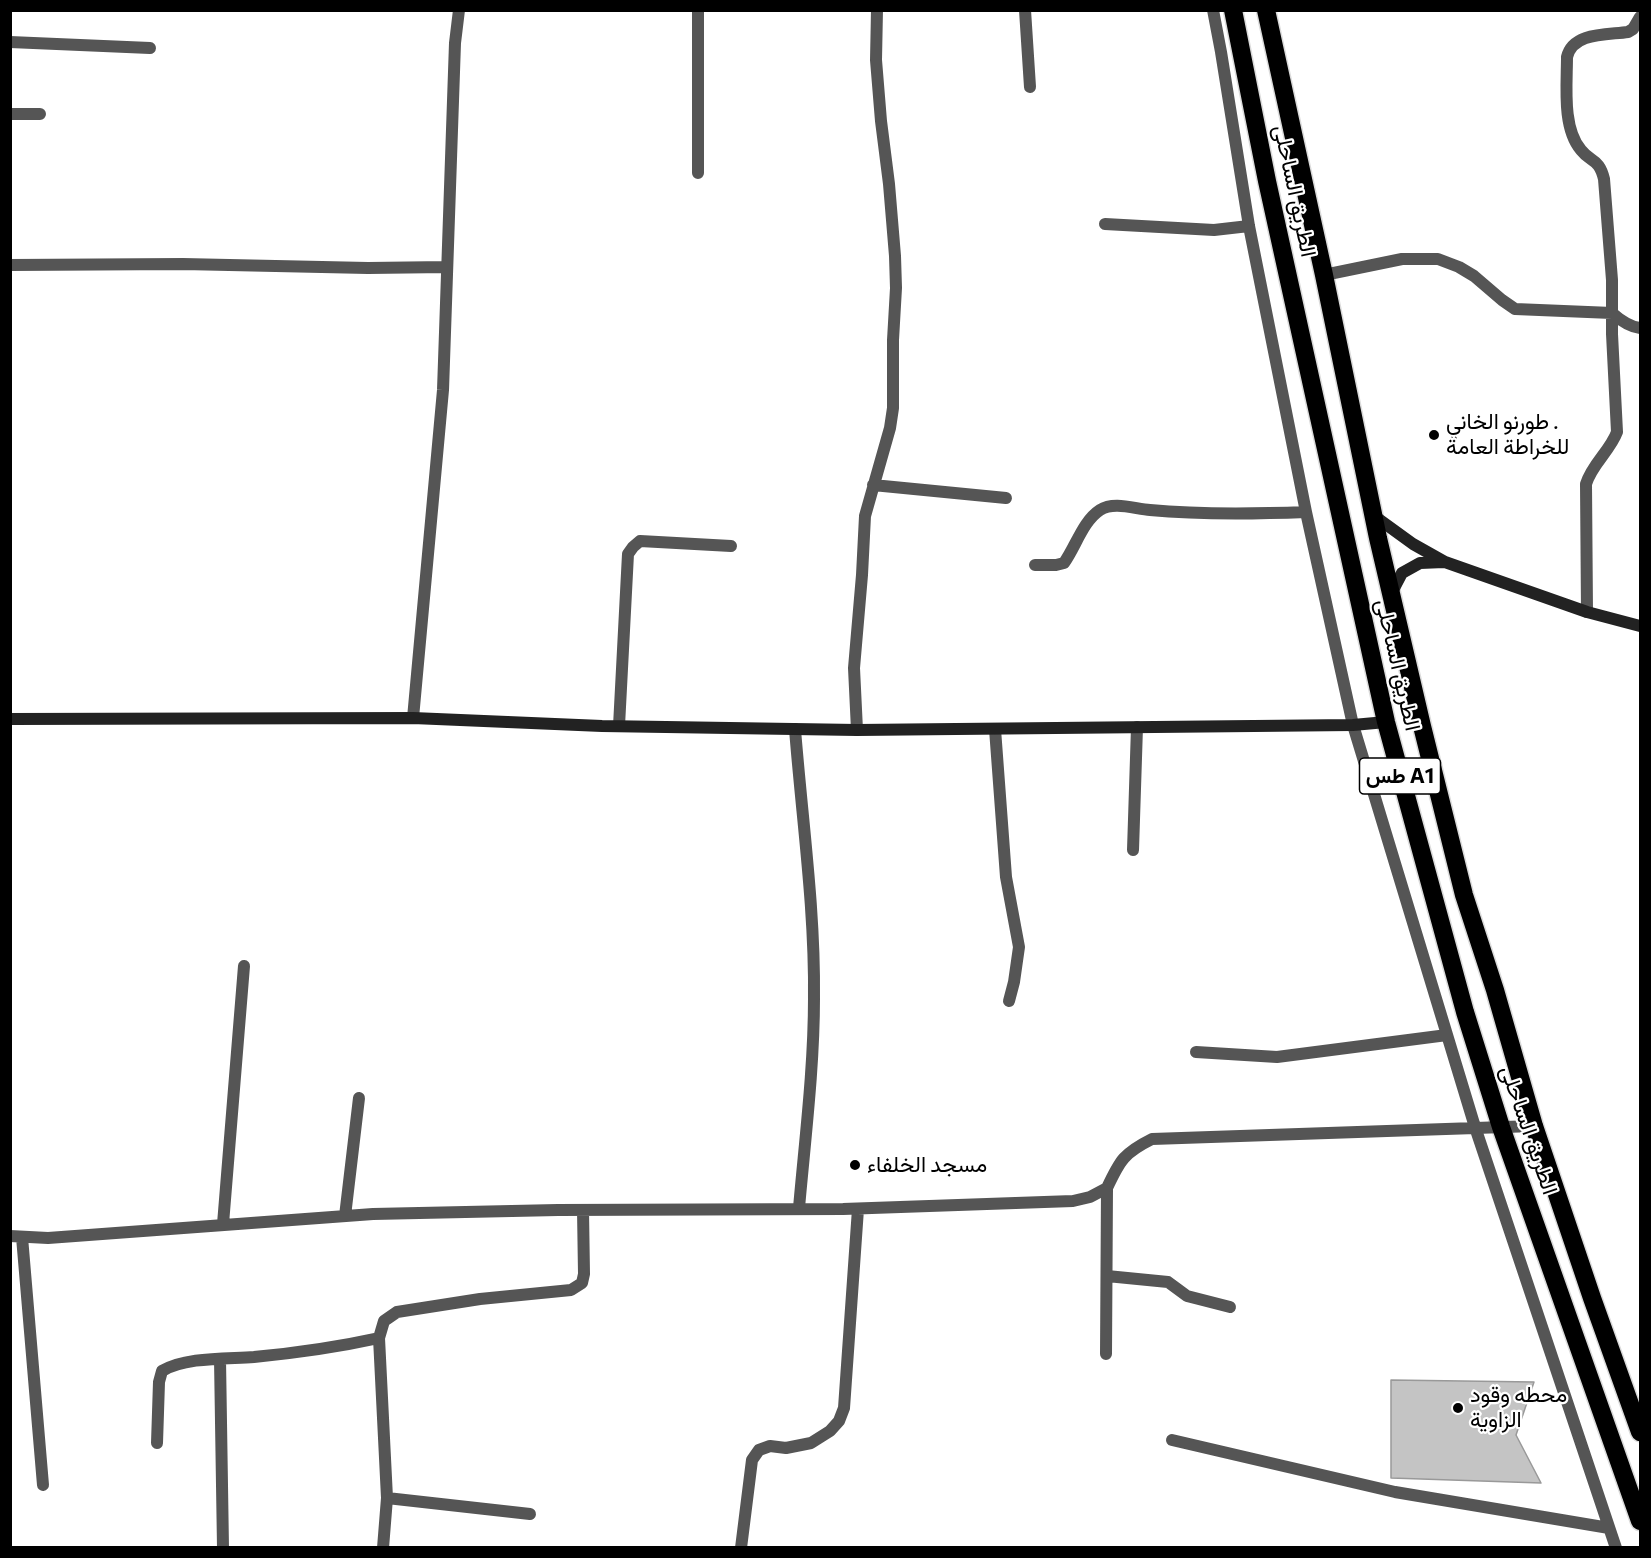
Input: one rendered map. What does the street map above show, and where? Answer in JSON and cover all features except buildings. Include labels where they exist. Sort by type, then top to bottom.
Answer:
[{"type":"highway","points":[[1234,19],[1267,15]]},
{"type":"highway","name":"الطريق الساحلى","points":[[1267,15],[1324,275],[1373,515],[1464,895],[1495,990],[1534,1126],[1592,1298],[1641,1432]]},
{"type":"highway","name":"الطريق الساحلى","points":[[1234,19],[1386,722],[1465,1012],[1501,1127],[1641,1521]]},
{"type":"street","points":[[413,718],[444,390],[455,44],[459,10]]},
{"type":"street","points":[[698,10],[698,173]]},
{"type":"street","points":[[857,730],[854,668],[865,516],[890,428],[893,408],[896,288],[889,184],[876,60],[877,10]]},
{"type":"street","points":[[1025,10],[1030,87]]},
{"type":"street","points":[[1213,10],[1249,226],[1306,512],[1353,725],[1475,1127],[1616,1548]]},
{"type":"street","points":[[1587,612],[1586,484],[1591,471],[1614,440],[1617,432],[1612,280],[1604,179],[1599,166],[1579,148],[1569,124],[1567,57],[1568,51],[1576,42],[1590,37],[1628,32],[1633,29],[1641,17]]},
{"type":"street","points":[[10,42],[150,48]]},
{"type":"street","points":[[10,114],[40,114]]},
{"type":"street","points":[[1105,224],[1214,230],[1249,226]]},
{"type":"street","points":[[1324,275],[1402,259],[1438,259],[1474,276],[1515,309],[1612,313],[1622,321],[1641,328]]},
{"type":"street","points":[[10,265],[447,267]]},
{"type":"street","points":[[873,485],[1006,498]]},
{"type":"street","points":[[1035,565],[1064,563],[1092,518],[1101,509],[1112,506],[1220,514],[1306,512]]},
{"type":"street","points":[[1373,515],[1413,544],[1445,562],[1587,612],[1641,626]]},
{"type":"street","points":[[619,726],[628,554],[640,541],[731,546]]},
{"type":"street","points":[[1391,594],[1402,573],[1420,563],[1445,562]]},
{"type":"street","points":[[10,719],[413,718],[619,726],[857,730],[1353,725],[1386,722]]},
{"type":"street","points":[[1133,850],[1137,728]]},
{"type":"street","points":[[795,729],[814,951],[812,1052],[799,1208]]},
{"type":"street","points":[[995,729],[1006,877],[1018,947],[1014,982],[1009,1001]]},
{"type":"street","points":[[223,1224],[244,966]]},
{"type":"street","points":[[1196,1052],[1277,1057],[1447,1035]]},
{"type":"street","points":[[345,1216],[359,1098]]},
{"type":"street","points":[[1106,1354],[1107,1188],[1118,1166],[1132,1149],[1152,1139],[1534,1126]]},
{"type":"street","points":[[43,1485],[16,1237],[48,1238],[373,1214],[583,1210],[858,1209],[1073,1201],[1089,1197],[1107,1188]]},
{"type":"street","points":[[741,1548],[752,1460],[759,1450],[770,1446],[786,1448],[811,1443],[830,1431],[839,1421],[844,1408],[858,1209]]},
{"type":"street","points":[[382,1548],[387,1498],[379,1338],[384,1321],[397,1312],[480,1299],[571,1290],[582,1283],[584,1274],[583,1210]]},
{"type":"street","points":[[1107,1276],[1168,1282],[1187,1296],[1230,1307]]},
{"type":"street","points":[[157,1443],[159,1382],[162,1371],[170,1366],[349,1344],[379,1338]]},
{"type":"street","points":[[220,1359],[223,1548]]},
{"type":"street","points":[[1172,1440],[1395,1492],[1609,1528]]},
{"type":"street","points":[[387,1498],[530,1514]]},
{"type":"place","name":"طورنو الخاني . للخراطة العامة","points":[[1434,435]]},
{"type":"place","name":"مسجد الخلفاء","points":[[855,1165]]},
{"type":"place","name":"محطه وقود الزاوية","points":[[1458,1408]]}]
